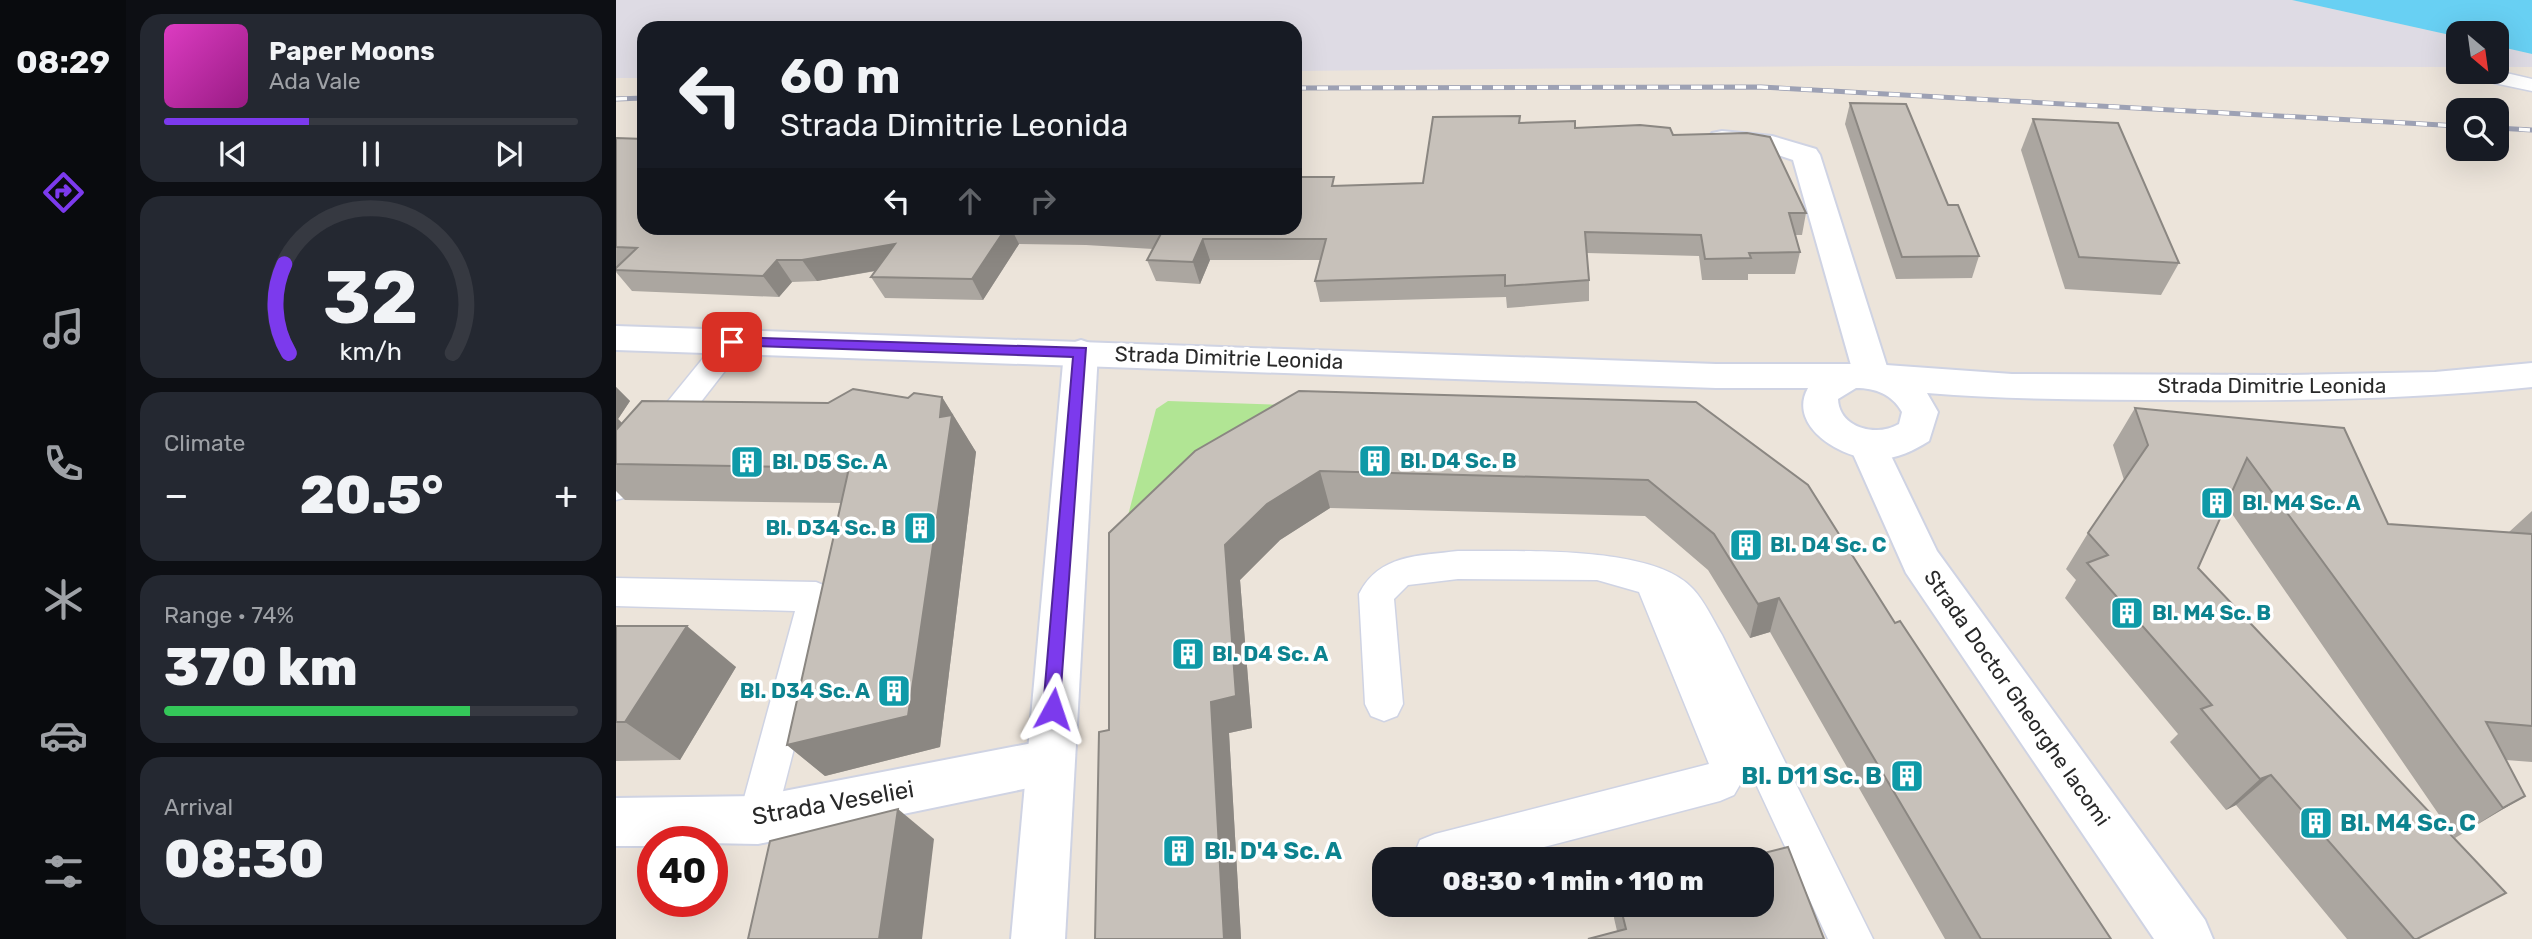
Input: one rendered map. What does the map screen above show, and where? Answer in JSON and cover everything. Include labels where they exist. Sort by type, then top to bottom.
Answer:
[{"type":"main road","points":[[1688,138],[1772,144],[1805,155],[1869,377]]},
{"type":"main road","name":"Strada Dimitrie Leonida","points":[[616,338],[1716,376],[1869,377],[2012,387],[2435,385],[2532,375]]},
{"type":"main road","points":[[1038,939],[1048,762],[1081,352]]},
{"type":"main road","name":"Strada Dimitrie Leonida","points":[[1716,376],[1823,416]]},
{"type":"main road","points":[[1869,377],[1910,394],[1920,412],[1916,431],[1900,442],[1868,445],[1836,432],[1823,416],[1820,401],[1825,390],[1869,377]]},
{"type":"main road","name":"Strada Dimitrie Leonida","points":[[1920,412],[2012,387]]},
{"type":"main road","name":"Strada Doctor Gheorghe Iacomi","points":[[1868,445],[1921,561],[2186,939]]},
{"type":"main road","name":"Strada Veseliei","points":[[616,822],[758,820],[1048,762]]},
{"type":"lane","points":[[2510,80],[2532,85]]},
{"type":"lane","points":[[616,488],[732,342]]},
{"type":"lane","points":[[1384,704],[1376,594],[1399,572],[1458,565],[1597,566],[1651,581],[1680,598],[1709,646],[1851,939]]},
{"type":"lane","points":[[1466,847],[1720,782],[1730,766],[1651,581]]},
{"type":"lane","points":[[616,592],[816,597],[758,820]]},
{"type":"shaded area","points":[[616,0],[2292,0],[2446,34],[2446,67],[1832,66],[1302,71],[1302,21],[637,21],[637,78],[616,78]]},
{"type":"shaded area","points":[[2510,49],[2532,54],[2532,67],[2510,67]]},
{"type":"green space","points":[[1168,401],[1343,407],[1126,523],[1156,409]]},
{"type":"water","points":[[2292,0],[2532,0],[2532,54],[2510,49],[2510,21],[2446,21],[2446,34]]},
{"type":"building","points":[[1850,103],[1906,104],[1948,205],[1958,205],[1979,256],[1902,257]]},
{"type":"building","points":[[1520,116],[1519,123],[1575,121],[1575,128],[1640,125],[1670,128],[1673,135],[1747,133],[1770,137],[1806,213],[1789,213],[1800,252],[1749,253],[1751,258],[1705,259],[1701,235],[1585,232],[1589,280],[1505,286],[1505,275],[1315,281],[1326,239],[1203,239],[1193,262],[1147,260],[1160,235],[1302,235],[1302,177],[1334,177],[1332,186],[1423,183],[1433,117]]},
{"type":"building","points":[[2033,119],[2118,123],[2179,263],[2079,257]]},
{"type":"building","points":[[616,138],[637,139],[637,235],[1001,235],[972,279],[871,277],[895,244],[802,260],[777,260],[763,276],[616,270],[637,248],[616,247]]},
{"type":"building","points":[[853,389],[908,398],[914,393],[942,397],[940,417],[952,415],[908,716],[787,745],[849,468],[616,464],[616,430],[642,401],[828,403]]},
{"type":"building","points":[[1299,391],[1696,402],[1808,485],[1895,623],[1900,621],[2111,939],[1981,939],[1779,598],[1758,604],[1714,534],[1648,480],[1320,471],[1267,504],[1225,545],[1236,696],[1211,702],[1224,939],[1095,939],[1099,732],[1109,730],[1109,533],[1195,451]]},
{"type":"building","points":[[2135,408],[2344,428],[2388,524],[2532,534],[2532,726],[2486,722],[2525,796],[2503,808],[2247,458],[2198,568],[2506,893],[2414,939],[2271,775],[2260,779],[2201,709],[2212,705],[2087,563],[2108,555],[2088,533],[2148,445]]},
{"type":"building","points":[[616,626],[687,626],[625,722],[616,722]]},
{"type":"building","points":[[898,809],[879,939],[748,939],[770,841]]},
{"type":"building","points":[[1788,847],[1824,939],[1588,939],[1626,929],[1623,917],[1774,917],[1774,850]]},
{"type":"railway","points":[[1302,88],[1761,87],[2446,125]]},
{"type":"railway","points":[[616,99],[637,98]]},
{"type":"railway","points":[[2509,129],[2532,130]]},
{"type":"place","name":"Bl. D4 Sc. B","points":[[1375,461]]},
{"type":"place","name":"Bl. D5 Sc. A","points":[[747,462]]},
{"type":"place","name":"Bl. M4 Sc. A","points":[[2217,503]]},
{"type":"place","name":"Bl. D34 Sc. B","points":[[920,528]]},
{"type":"place","name":"Bl. D4 Sc. C","points":[[1746,545]]},
{"type":"place","name":"Bl. M4 Sc. B","points":[[2127,613]]},
{"type":"place","name":"Bl. D4 Sc. A","points":[[1188,654]]},
{"type":"place","name":"Bl. D34 Sc. A","points":[[894,691]]},
{"type":"place","name":"Bl. D11 Sc. B","points":[[1907,776]]},
{"type":"place","name":"Bl. M4 Sc. C","points":[[2316,823]]},
{"type":"place","name":"Bl. D'4 Sc. A","points":[[1179,851]]},
{"type":"route","points":[[732,342],[1081,352],[1053,709]]}]
